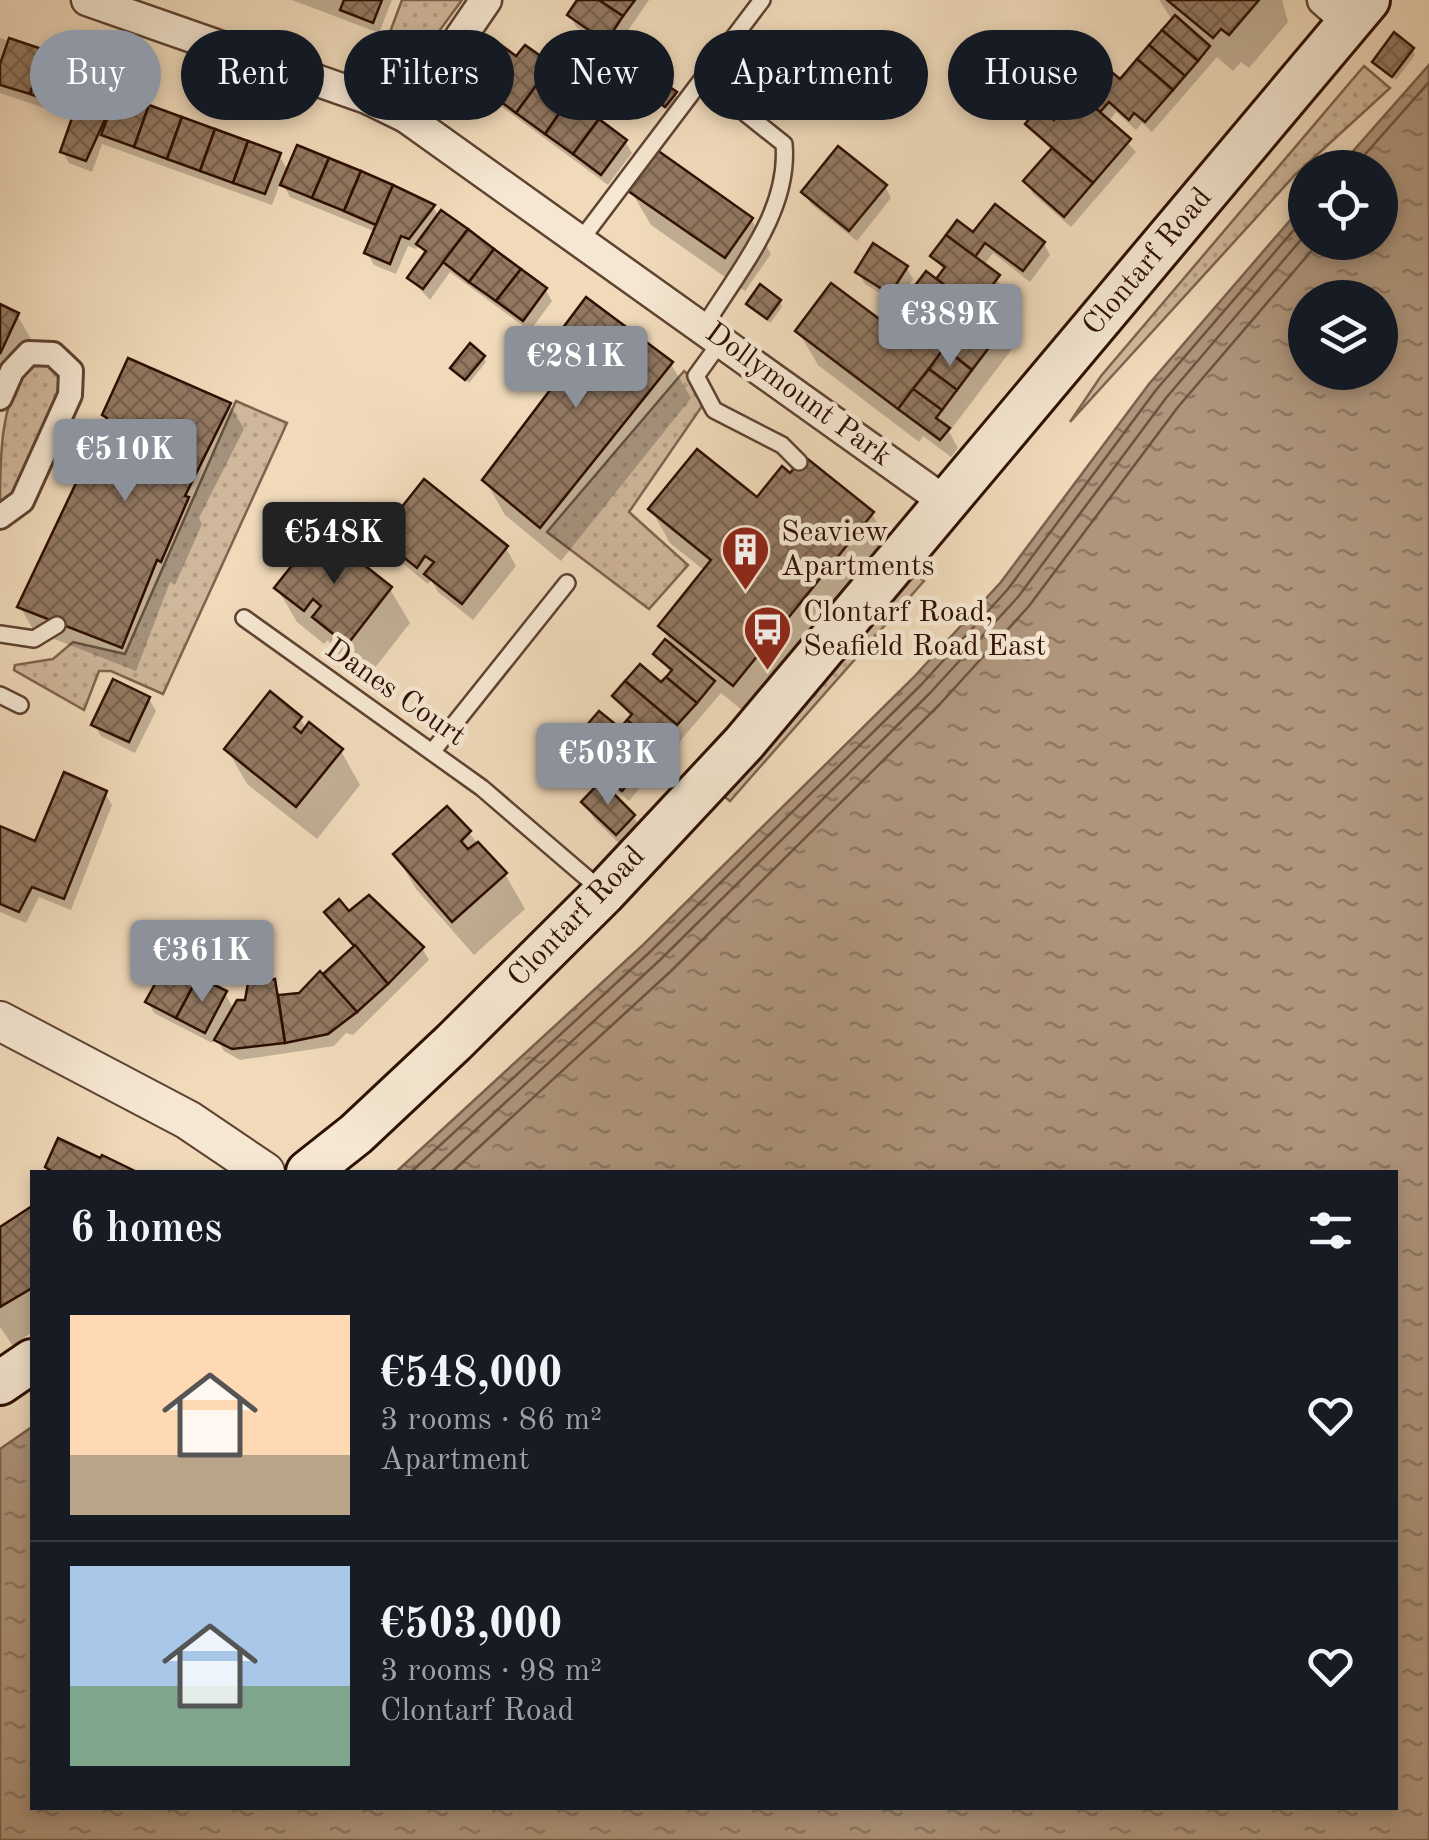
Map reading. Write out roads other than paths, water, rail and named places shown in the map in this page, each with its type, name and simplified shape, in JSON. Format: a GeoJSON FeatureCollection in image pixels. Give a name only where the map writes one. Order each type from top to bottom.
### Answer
{"type":"FeatureCollection","features":[{"type":"Feature","properties":{"kind":"main road","name":"Clontarf Road"},"geometry":{"type":"LineString","coordinates":[[311,1170],[356,1134],[454,1042],[604,892],[744,743],[1347,8]]}},
{"type":"Feature","properties":{"kind":"main road"},"geometry":{"type":"LineString","coordinates":[[0,1383],[30,1362]]}},
{"type":"Feature","properties":{"kind":"street","name":"Dollymount Park"},"geometry":{"type":"LineString","coordinates":[[87,0],[344,90]]}},
{"type":"Feature","properties":{"kind":"street"},"geometry":{"type":"LineString","coordinates":[[465,30],[486,0]]}},
{"type":"Feature","properties":{"kind":"street","name":"Dollymount Park"},"geometry":{"type":"LineString","coordinates":[[410,120],[944,502]]}},
{"type":"Feature","properties":{"kind":"street"},"geometry":{"type":"LineString","coordinates":[[0,398],[12,371],[29,353],[53,354],[71,372],[70,394],[22,502],[0,516]]}},
{"type":"Feature","properties":{"kind":"street"},"geometry":{"type":"LineString","coordinates":[[0,1021],[188,1120],[262,1170]]}},
{"type":"Feature","properties":{"kind":"lane"},"geometry":{"type":"LineString","coordinates":[[580,241],[762,0]]}},
{"type":"Feature","properties":{"kind":"lane"},"geometry":{"type":"LineString","coordinates":[[754,120],[784,144],[785,184],[696,376],[714,410],[782,446],[799,462]]}},
{"type":"Feature","properties":{"kind":"lane"},"geometry":{"type":"LineString","coordinates":[[432,752],[568,583]]}},
{"type":"Feature","properties":{"kind":"lane","name":"Danes Court"},"geometry":{"type":"LineString","coordinates":[[244,618],[432,752],[546,840],[604,892]]}},
{"type":"Feature","properties":{"kind":"lane"},"geometry":{"type":"LineString","coordinates":[[0,634],[34,639],[57,624]]}},
{"type":"Feature","properties":{"kind":"lane"},"geometry":{"type":"LineString","coordinates":[[0,695],[20,705]]}},
{"type":"Feature","properties":{"kind":"water"},"geometry":{"type":"Polygon","coordinates":[[[1429,65],[1429,1840],[0,1840],[0,1449],[30,1428],[30,1810],[1398,1810],[1398,1170],[398,1170],[644,944],[913,678],[1001,582],[1149,384],[1288,223],[1288,260],[1398,260],[1398,150],[1354,150],[1429,65]]]}},
{"type":"Feature","properties":{"kind":"place","name":"Seaview Apartments"},"geometry":{"type":"Point","coordinates":[746,592]}},
{"type":"Feature","properties":{"kind":"place","name":"Clontarf Road, Seafield Road East"},"geometry":{"type":"Point","coordinates":[768,672]}}]}
